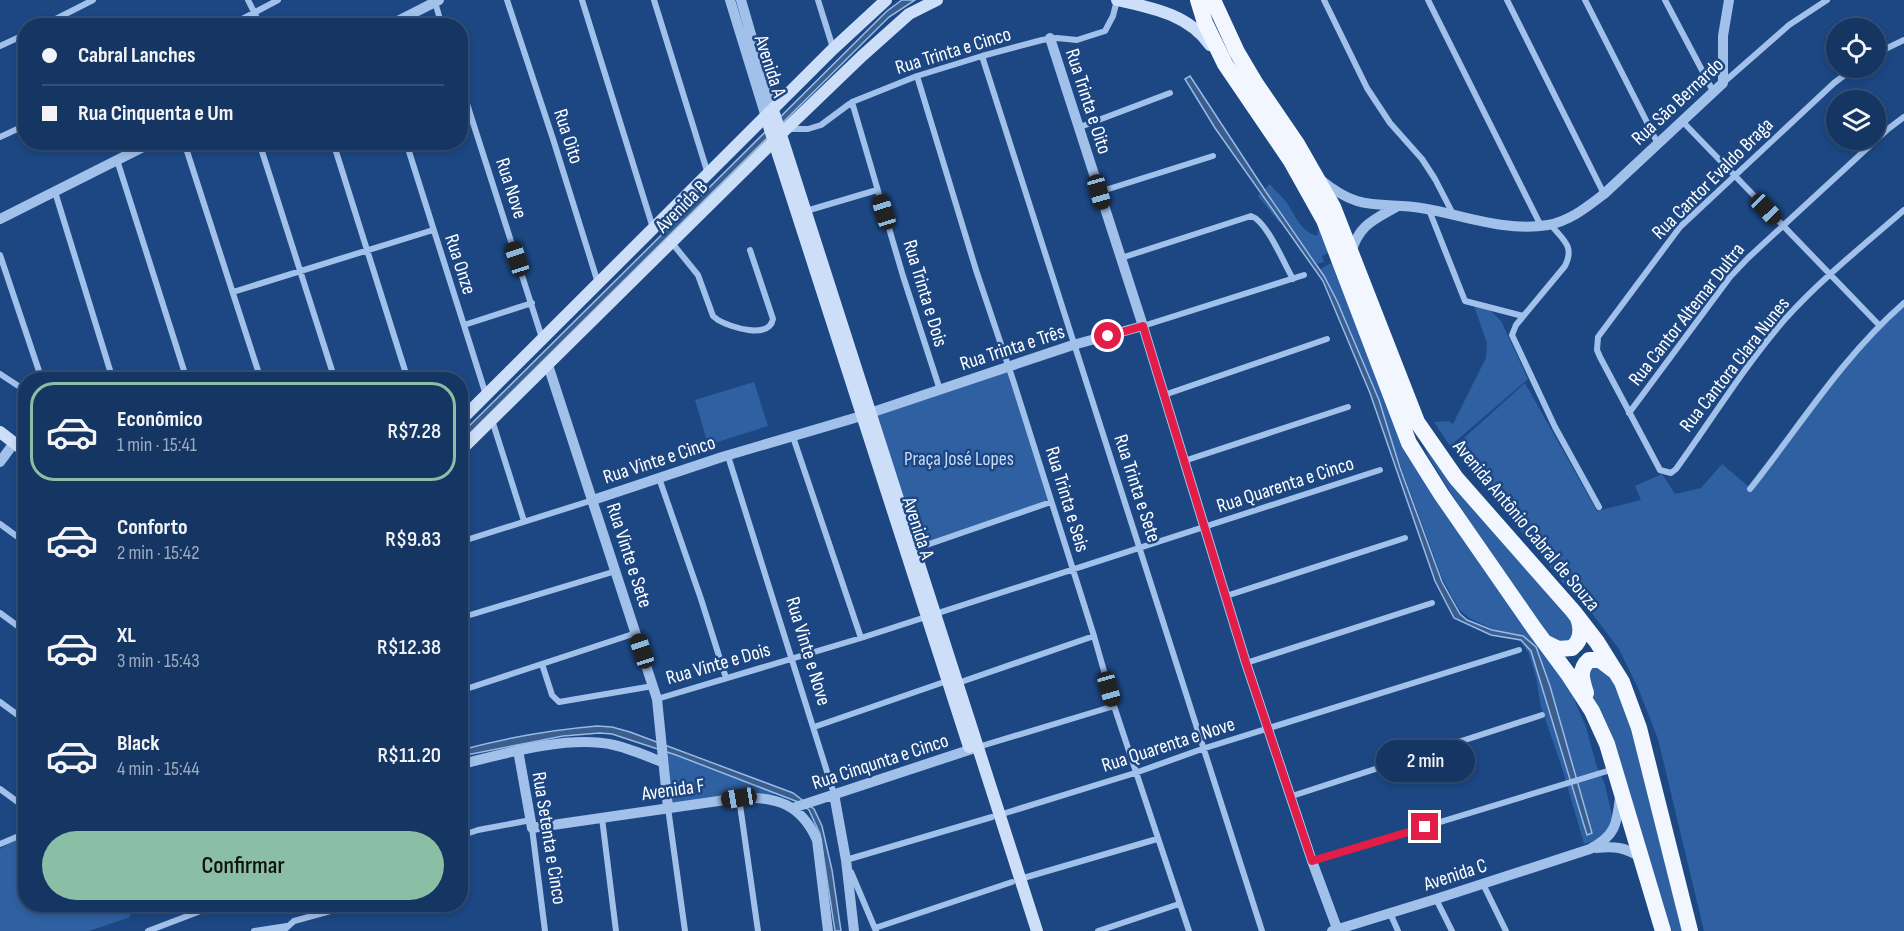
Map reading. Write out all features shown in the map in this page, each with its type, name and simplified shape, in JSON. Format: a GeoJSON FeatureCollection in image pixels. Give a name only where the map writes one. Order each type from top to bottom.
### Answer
{"type":"FeatureCollection","features":[{"type":"Feature","properties":{"kind":"highway"},"geometry":{"type":"LineString","coordinates":[[1198,0],[1205,23],[1225,64],[1291,161],[1324,220],[1409,443],[1441,494],[1592,711]]}},
{"type":"Feature","properties":{"kind":"highway","name":"Avenida Antônio Cabral de Souza"},"geometry":{"type":"LineString","coordinates":[[1213,0],[1237,52],[1256,84],[1298,144],[1333,207],[1417,422],[1456,478],[1578,617],[1622,682],[1639,728],[1690,931]]}},
{"type":"Feature","properties":{"kind":"highway"},"geometry":{"type":"LineString","coordinates":[[1218,0],[1222,20]]}},
{"type":"Feature","properties":{"kind":"highway"},"geometry":{"type":"LineString","coordinates":[[1546,643],[1562,650],[1576,645],[1581,632],[1578,617]]}},
{"type":"Feature","properties":{"kind":"highway"},"geometry":{"type":"LineString","coordinates":[[1616,672],[1600,660],[1589,660],[1581,671],[1581,678],[1606,744],[1663,931]]}},
{"type":"Feature","properties":{"kind":"main road","name":"Avenida B"},"geometry":{"type":"LineString","coordinates":[[468,413],[770,115],[833,49],[886,0]]}},
{"type":"Feature","properties":{"kind":"main road","name":"Avenida B"},"geometry":{"type":"LineString","coordinates":[[468,443],[779,135],[909,14],[937,0]]}},
{"type":"Feature","properties":{"kind":"main road"},"geometry":{"type":"LineString","coordinates":[[1117,0],[1174,15],[1185,21],[1206,39],[1225,64]]}},
{"type":"Feature","properties":{"kind":"main road","name":"Avenida A"},"geometry":{"type":"LineString","coordinates":[[770,115],[779,135],[866,415],[996,816],[1016,880],[1028,931]]}},
{"type":"Feature","properties":{"kind":"main road","name":"Avenida A"},"geometry":{"type":"LineString","coordinates":[[866,415],[915,549],[931,614]]}},
{"type":"Feature","properties":{"kind":"main road"},"geometry":{"type":"LineString","coordinates":[[0,432],[18,447]]}},
{"type":"Feature","properties":{"kind":"main road","name":"Avenida A"},"geometry":{"type":"LineString","coordinates":[[1016,880],[1037,931]]}},
{"type":"Feature","properties":{"kind":"street"},"geometry":{"type":"LineString","coordinates":[[58,18],[93,0]]}},
{"type":"Feature","properties":{"kind":"street"},"geometry":{"type":"LineString","coordinates":[[248,0],[257,18]]}},
{"type":"Feature","properties":{"kind":"street"},"geometry":{"type":"LineString","coordinates":[[244,18],[278,0]]}},
{"type":"Feature","properties":{"kind":"street","name":"Rua Oito"},"geometry":{"type":"LineString","coordinates":[[507,0],[598,283]]}},
{"type":"Feature","properties":{"kind":"street"},"geometry":{"type":"LineString","coordinates":[[582,0],[653,228]]}},
{"type":"Feature","properties":{"kind":"street"},"geometry":{"type":"LineString","coordinates":[[654,0],[708,174]]}},
{"type":"Feature","properties":{"kind":"street","name":"Avenida A"},"geometry":{"type":"LineString","coordinates":[[730,0],[770,115]]}},
{"type":"Feature","properties":{"kind":"street","name":"Avenida A"},"geometry":{"type":"LineString","coordinates":[[741,0],[770,115]]}},
{"type":"Feature","properties":{"kind":"street"},"geometry":{"type":"LineString","coordinates":[[818,0],[833,49]]}},
{"type":"Feature","properties":{"kind":"street","name":"Rua Trinta e Cinco"},"geometry":{"type":"LineString","coordinates":[[779,135],[821,124],[852,102],[917,76],[1050,38],[1077,40],[1105,31],[1113,16],[1117,0]]}},
{"type":"Feature","properties":{"kind":"street"},"geometry":{"type":"LineString","coordinates":[[1324,0],[1367,88],[1390,123],[1422,159],[1453,215]]}},
{"type":"Feature","properties":{"kind":"street"},"geometry":{"type":"LineString","coordinates":[[1428,0],[1546,225],[1569,248],[1570,256],[1565,266],[1523,316],[1514,330],[1513,340],[1555,427],[1599,507]]}},
{"type":"Feature","properties":{"kind":"street"},"geometry":{"type":"LineString","coordinates":[[1507,0],[1604,194]]}},
{"type":"Feature","properties":{"kind":"street"},"geometry":{"type":"LineString","coordinates":[[1585,0],[1658,144]]}},
{"type":"Feature","properties":{"kind":"street"},"geometry":{"type":"LineString","coordinates":[[1665,0],[1713,91]]}},
{"type":"Feature","properties":{"kind":"street"},"geometry":{"type":"LineString","coordinates":[[1723,83],[1723,36],[1729,0]]}},
{"type":"Feature","properties":{"kind":"street"},"geometry":{"type":"LineString","coordinates":[[1807,0],[1815,6]]}},
{"type":"Feature","properties":{"kind":"street","name":"Rua São Bernardo"},"geometry":{"type":"LineString","coordinates":[[1546,225],[1575,215],[1604,194],[1713,91],[1771,40],[1815,6],[1827,0]]}},
{"type":"Feature","properties":{"kind":"street"},"geometry":{"type":"LineString","coordinates":[[404,18],[437,1],[440,18]]}},
{"type":"Feature","properties":{"kind":"street"},"geometry":{"type":"LineString","coordinates":[[0,46],[18,38]]}},
{"type":"Feature","properties":{"kind":"street","name":"Rua Trinta e Oito"},"geometry":{"type":"LineString","coordinates":[[1050,38],[1143,326],[1246,663],[1335,930]]}},
{"type":"Feature","properties":{"kind":"street"},"geometry":{"type":"LineString","coordinates":[[1886,49],[1904,40]]}},
{"type":"Feature","properties":{"kind":"street","name":"Rua Trinta e Sete"},"geometry":{"type":"LineString","coordinates":[[982,56],[1262,931]]}},
{"type":"Feature","properties":{"kind":"street","name":"Rua Trinta e Seis"},"geometry":{"type":"LineString","coordinates":[[917,76],[976,270],[1094,636],[1114,706],[1189,931]]}},
{"type":"Feature","properties":{"kind":"street","name":"Rua Cantor Evaldo Braga"},"geometry":{"type":"LineString","coordinates":[[1629,412],[1600,357],[1596,344],[1598,337],[1680,227],[1841,78]]}},
{"type":"Feature","properties":{"kind":"street"},"geometry":{"type":"LineString","coordinates":[[1080,127],[1170,93]]}},
{"type":"Feature","properties":{"kind":"street","name":"Rua Trinta e Dois"},"geometry":{"type":"LineString","coordinates":[[852,102],[877,190],[940,390]]}},
{"type":"Feature","properties":{"kind":"street","name":"Rua Nove"},"geometry":{"type":"LineString","coordinates":[[468,107],[542,338]]}},
{"type":"Feature","properties":{"kind":"street","name":"Rua Cantor Altemar Dultra"},"geometry":{"type":"LineString","coordinates":[[1629,412],[1730,278],[1783,226],[1904,117]]}},
{"type":"Feature","properties":{"kind":"street"},"geometry":{"type":"LineString","coordinates":[[1682,121],[1879,325]]}},
{"type":"Feature","properties":{"kind":"street"},"geometry":{"type":"LineString","coordinates":[[0,137],[18,129]]}},
{"type":"Feature","properties":{"kind":"street"},"geometry":{"type":"LineString","coordinates":[[0,219],[137,150]]}},
{"type":"Feature","properties":{"kind":"street"},"geometry":{"type":"LineString","coordinates":[[187,150],[258,372]]}},
{"type":"Feature","properties":{"kind":"street"},"geometry":{"type":"LineString","coordinates":[[262,150],[332,372]]}},
{"type":"Feature","properties":{"kind":"street"},"geometry":{"type":"LineString","coordinates":[[336,150],[405,372]]}},
{"type":"Feature","properties":{"kind":"street","name":"Rua Onze"},"geometry":{"type":"LineString","coordinates":[[408,150],[486,395]]}},
{"type":"Feature","properties":{"kind":"street"},"geometry":{"type":"LineString","coordinates":[[1099,192],[1213,156]]}},
{"type":"Feature","properties":{"kind":"street"},"geometry":{"type":"LineString","coordinates":[[117,160],[184,372]]}},
{"type":"Feature","properties":{"kind":"street"},"geometry":{"type":"LineString","coordinates":[[1316,176],[1330,188],[1359,201],[1429,209],[1507,226],[1546,225]]}},
{"type":"Feature","properties":{"kind":"street"},"geometry":{"type":"LineString","coordinates":[[802,213],[877,190]]}},
{"type":"Feature","properties":{"kind":"street"},"geometry":{"type":"LineString","coordinates":[[55,192],[110,372]]}},
{"type":"Feature","properties":{"kind":"street"},"geometry":{"type":"LineString","coordinates":[[1351,253],[1359,232],[1366,225],[1398,206]]}},
{"type":"Feature","properties":{"kind":"street"},"geometry":{"type":"LineString","coordinates":[[1429,209],[1465,301],[1523,316]]}},
{"type":"Feature","properties":{"kind":"street","name":"Rua Cantora Clara Nunes"},"geometry":{"type":"LineString","coordinates":[[1629,412],[1660,470],[1671,473],[1786,318],[1831,274],[1904,210]]}},
{"type":"Feature","properties":{"kind":"street"},"geometry":{"type":"LineString","coordinates":[[1120,258],[1246,217],[1256,218],[1293,279]]}},
{"type":"Feature","properties":{"kind":"street"},"geometry":{"type":"LineString","coordinates":[[233,292],[433,230]]}},
{"type":"Feature","properties":{"kind":"street"},"geometry":{"type":"LineString","coordinates":[[672,243],[698,275],[713,316],[718,320],[756,331],[771,325],[773,319],[750,250]]}},
{"type":"Feature","properties":{"kind":"street"},"geometry":{"type":"LineString","coordinates":[[0,255],[39,372]]}},
{"type":"Feature","properties":{"kind":"street","name":"Rua Trinta e Três"},"geometry":{"type":"LineString","coordinates":[[866,415],[1073,345],[1143,326],[1304,275]]}},
{"type":"Feature","properties":{"kind":"street"},"geometry":{"type":"LineString","coordinates":[[464,325],[532,303]]}},
{"type":"Feature","properties":{"kind":"street"},"geometry":{"type":"LineString","coordinates":[[1750,489],[1845,363],[1879,325],[1904,303]]}},
{"type":"Feature","properties":{"kind":"street"},"geometry":{"type":"LineString","coordinates":[[1164,395],[1327,339]]}},
{"type":"Feature","properties":{"kind":"street","name":"Rua Vinte e Sete"},"geometry":{"type":"LineString","coordinates":[[548,365],[657,699],[668,808]]}},
{"type":"Feature","properties":{"kind":"street"},"geometry":{"type":"LineString","coordinates":[[0,374],[18,386]]}},
{"type":"Feature","properties":{"kind":"street"},"geometry":{"type":"LineString","coordinates":[[1183,461],[1348,407]]}},
{"type":"Feature","properties":{"kind":"street","name":"Rua Vinte e Cinco"},"geometry":{"type":"LineString","coordinates":[[468,539],[728,456],[866,415]]}},
{"type":"Feature","properties":{"kind":"street"},"geometry":{"type":"LineString","coordinates":[[492,420],[524,521]]}},
{"type":"Feature","properties":{"kind":"street"},"geometry":{"type":"LineString","coordinates":[[793,437],[861,638]]}},
{"type":"Feature","properties":{"kind":"street"},"geometry":{"type":"LineString","coordinates":[[0,462],[14,444]]}},
{"type":"Feature","properties":{"kind":"street","name":"Rua Vinte e Nove"},"geometry":{"type":"LineString","coordinates":[[728,456],[834,794],[846,860],[854,931]]}},
{"type":"Feature","properties":{"kind":"street","name":"Rua Quarenta e Cinco"},"geometry":{"type":"LineString","coordinates":[[931,614],[1380,470]]}},
{"type":"Feature","properties":{"kind":"street"},"geometry":{"type":"LineString","coordinates":[[659,478],[726,678]]}},
{"type":"Feature","properties":{"kind":"street"},"geometry":{"type":"LineString","coordinates":[[915,549],[1051,502]]}},
{"type":"Feature","properties":{"kind":"street"},"geometry":{"type":"LineString","coordinates":[[0,524],[18,537]]}},
{"type":"Feature","properties":{"kind":"street"},"geometry":{"type":"LineString","coordinates":[[1226,596],[1405,538]]}},
{"type":"Feature","properties":{"kind":"street"},"geometry":{"type":"LineString","coordinates":[[468,616],[616,571]]}},
{"type":"Feature","properties":{"kind":"street"},"geometry":{"type":"LineString","coordinates":[[1246,663],[1432,603]]}},
{"type":"Feature","properties":{"kind":"street"},"geometry":{"type":"LineString","coordinates":[[0,613],[18,626]]}},
{"type":"Feature","properties":{"kind":"street","name":"Rua Vinte e Dois"},"geometry":{"type":"LineString","coordinates":[[657,699],[861,638],[931,614]]}},
{"type":"Feature","properties":{"kind":"street"},"geometry":{"type":"LineString","coordinates":[[468,688],[636,633]]}},
{"type":"Feature","properties":{"kind":"street"},"geometry":{"type":"LineString","coordinates":[[814,727],[1094,636]]}},
{"type":"Feature","properties":{"kind":"street","name":"Rua Quarenta e Nove"},"geometry":{"type":"LineString","coordinates":[[846,860],[1136,773],[1202,749],[1519,650]]}},
{"type":"Feature","properties":{"kind":"street"},"geometry":{"type":"LineString","coordinates":[[542,664],[552,695],[559,702],[653,686]]}},
{"type":"Feature","properties":{"kind":"street"},"geometry":{"type":"LineString","coordinates":[[0,702],[18,715]]}},
{"type":"Feature","properties":{"kind":"street"},"geometry":{"type":"LineString","coordinates":[[974,748],[1114,706]]}},
{"type":"Feature","properties":{"kind":"street"},"geometry":{"type":"LineString","coordinates":[[1292,796],[1542,716]]}},
{"type":"Feature","properties":{"kind":"street"},"geometry":{"type":"LineString","coordinates":[[468,761],[518,750],[586,742],[602,743],[636,751],[662,761]]}},
{"type":"Feature","properties":{"kind":"street","name":"Rua Cinqunta e Cinco"},"geometry":{"type":"LineString","coordinates":[[796,807],[974,748]]}},
{"type":"Feature","properties":{"kind":"street","name":"Rua Setenta e Cinco"},"geometry":{"type":"LineString","coordinates":[[518,750],[531,824],[545,931]]}},
{"type":"Feature","properties":{"kind":"street"},"geometry":{"type":"LineString","coordinates":[[1312,861],[1614,769]]}},
{"type":"Feature","properties":{"kind":"street"},"geometry":{"type":"LineString","coordinates":[[0,789],[18,802]]}},
{"type":"Feature","properties":{"kind":"street"},"geometry":{"type":"LineString","coordinates":[[1590,849],[1611,834],[1618,815],[1621,794]]}},
{"type":"Feature","properties":{"kind":"street","name":"Avenida F"},"geometry":{"type":"LineString","coordinates":[[468,835],[531,824],[602,817],[739,798],[765,797],[796,807],[812,827],[817,840],[828,931]]}},
{"type":"Feature","properties":{"kind":"street"},"geometry":{"type":"LineString","coordinates":[[739,798],[758,931]]}},
{"type":"Feature","properties":{"kind":"street"},"geometry":{"type":"LineString","coordinates":[[668,808],[685,931]]}},
{"type":"Feature","properties":{"kind":"street"},"geometry":{"type":"LineString","coordinates":[[602,817],[616,931]]}},
{"type":"Feature","properties":{"kind":"street"},"geometry":{"type":"LineString","coordinates":[[0,844],[18,836]]}},
{"type":"Feature","properties":{"kind":"street"},"geometry":{"type":"LineString","coordinates":[[846,860],[876,930],[1016,880],[1157,839]]}},
{"type":"Feature","properties":{"kind":"street"},"geometry":{"type":"LineString","coordinates":[[1590,849],[1614,846],[1631,851],[1640,857]]}},
{"type":"Feature","properties":{"kind":"street","name":"Avenida C"},"geometry":{"type":"LineString","coordinates":[[1335,930],[1590,849]]}},
{"type":"Feature","properties":{"kind":"street"},"geometry":{"type":"LineString","coordinates":[[1483,884],[1506,931]]}},
{"type":"Feature","properties":{"kind":"street"},"geometry":{"type":"LineString","coordinates":[[1436,899],[1452,931]]}},
{"type":"Feature","properties":{"kind":"street"},"geometry":{"type":"LineString","coordinates":[[1098,931],[1179,904]]}},
{"type":"Feature","properties":{"kind":"street"},"geometry":{"type":"LineString","coordinates":[[148,931],[198,912]]}},
{"type":"Feature","properties":{"kind":"street"},"geometry":{"type":"LineString","coordinates":[[254,931],[285,929],[294,921],[327,912]]}},
{"type":"Feature","properties":{"kind":"street"},"geometry":{"type":"LineString","coordinates":[[1390,913],[1398,931]]}},
{"type":"Feature","properties":{"kind":"green space"},"geometry":{"type":"Polygon","coordinates":[[[1270,184],[1285,200],[1307,231],[1317,236],[1319,228],[1328,253],[1322,256],[1324,262],[1317,264],[1290,226],[1279,222],[1258,196],[1270,184]]]}},
{"type":"Feature","properties":{"kind":"green space"},"geometry":{"type":"Polygon","coordinates":[[[1335,261],[1406,444],[1571,692],[1586,727],[1596,764],[1605,785],[1612,816],[1608,831],[1597,840],[1584,844],[1563,771],[1541,707],[1529,654],[1521,642],[1469,618],[1459,609],[1443,580],[1348,325],[1320,269],[1335,261]]]}},
{"type":"Feature","properties":{"kind":"green space"},"geometry":{"type":"Polygon","coordinates":[[[1904,303],[1904,931],[1704,931],[1658,739],[1638,688],[1619,649],[1454,447],[1525,383],[1597,511],[1641,500],[1635,486],[1662,474],[1675,494],[1701,488],[1722,464],[1748,486],[1841,365],[1904,303]]]}},
{"type":"Feature","properties":{"kind":"green space"},"geometry":{"type":"Polygon","coordinates":[[[1474,306],[1491,311],[1501,321],[1528,379],[1450,446],[1434,422],[1448,421],[1453,424],[1486,358],[1487,343],[1474,306]]]}},
{"type":"Feature","properties":{"kind":"green space","name":"Praça José Lopes"},"geometry":{"type":"Polygon","coordinates":[[[1007,367],[1050,503],[913,547],[870,413],[1007,367]]]}},
{"type":"Feature","properties":{"kind":"green space"},"geometry":{"type":"Polygon","coordinates":[[[754,382],[768,426],[708,445],[695,400],[754,382]]]}},
{"type":"Feature","properties":{"kind":"green space"},"geometry":{"type":"Polygon","coordinates":[[[1418,431],[1578,627],[1565,648],[1535,627],[1428,456],[1418,431]]]}},
{"type":"Feature","properties":{"kind":"green space"},"geometry":{"type":"Polygon","coordinates":[[[1590,662],[1615,673],[1690,931],[1663,931],[1585,683],[1590,662]]]}},
{"type":"Feature","properties":{"kind":"green space"},"geometry":{"type":"Polygon","coordinates":[[[664,751],[777,794],[670,805],[664,751]]]}},
{"type":"Feature","properties":{"kind":"green space"},"geometry":{"type":"Polygon","coordinates":[[[18,838],[18,912],[130,912],[130,917],[89,931],[0,931],[0,849],[18,838]]]}},
{"type":"Feature","properties":{"kind":"shaded area"},"geometry":{"type":"Polygon","coordinates":[[[902,0],[915,0],[889,17],[468,435],[468,427],[887,11],[902,0]]]}},
{"type":"Feature","properties":{"kind":"shaded area"},"geometry":{"type":"Polygon","coordinates":[[[1190,76],[1324,276],[1337,301],[1379,400],[1400,468],[1442,582],[1460,614],[1467,620],[1492,630],[1523,636],[1536,647],[1550,686],[1592,833],[1587,835],[1531,651],[1521,640],[1491,635],[1454,618],[1435,581],[1370,393],[1323,281],[1215,128],[1185,79],[1190,76]]]}},
{"type":"Feature","properties":{"kind":"shaded area"},"geometry":{"type":"Polygon","coordinates":[[[597,726],[612,727],[793,793],[814,809],[822,826],[832,870],[841,931],[835,931],[820,834],[809,810],[798,802],[676,755],[612,734],[563,736],[468,755],[468,748],[545,732],[597,726]]]}},
{"type":"Feature","properties":{"kind":"route"},"geometry":{"type":"LineString","coordinates":[[1108,336],[1143,326],[1246,663],[1312,861],[1425,827]]}}]}
